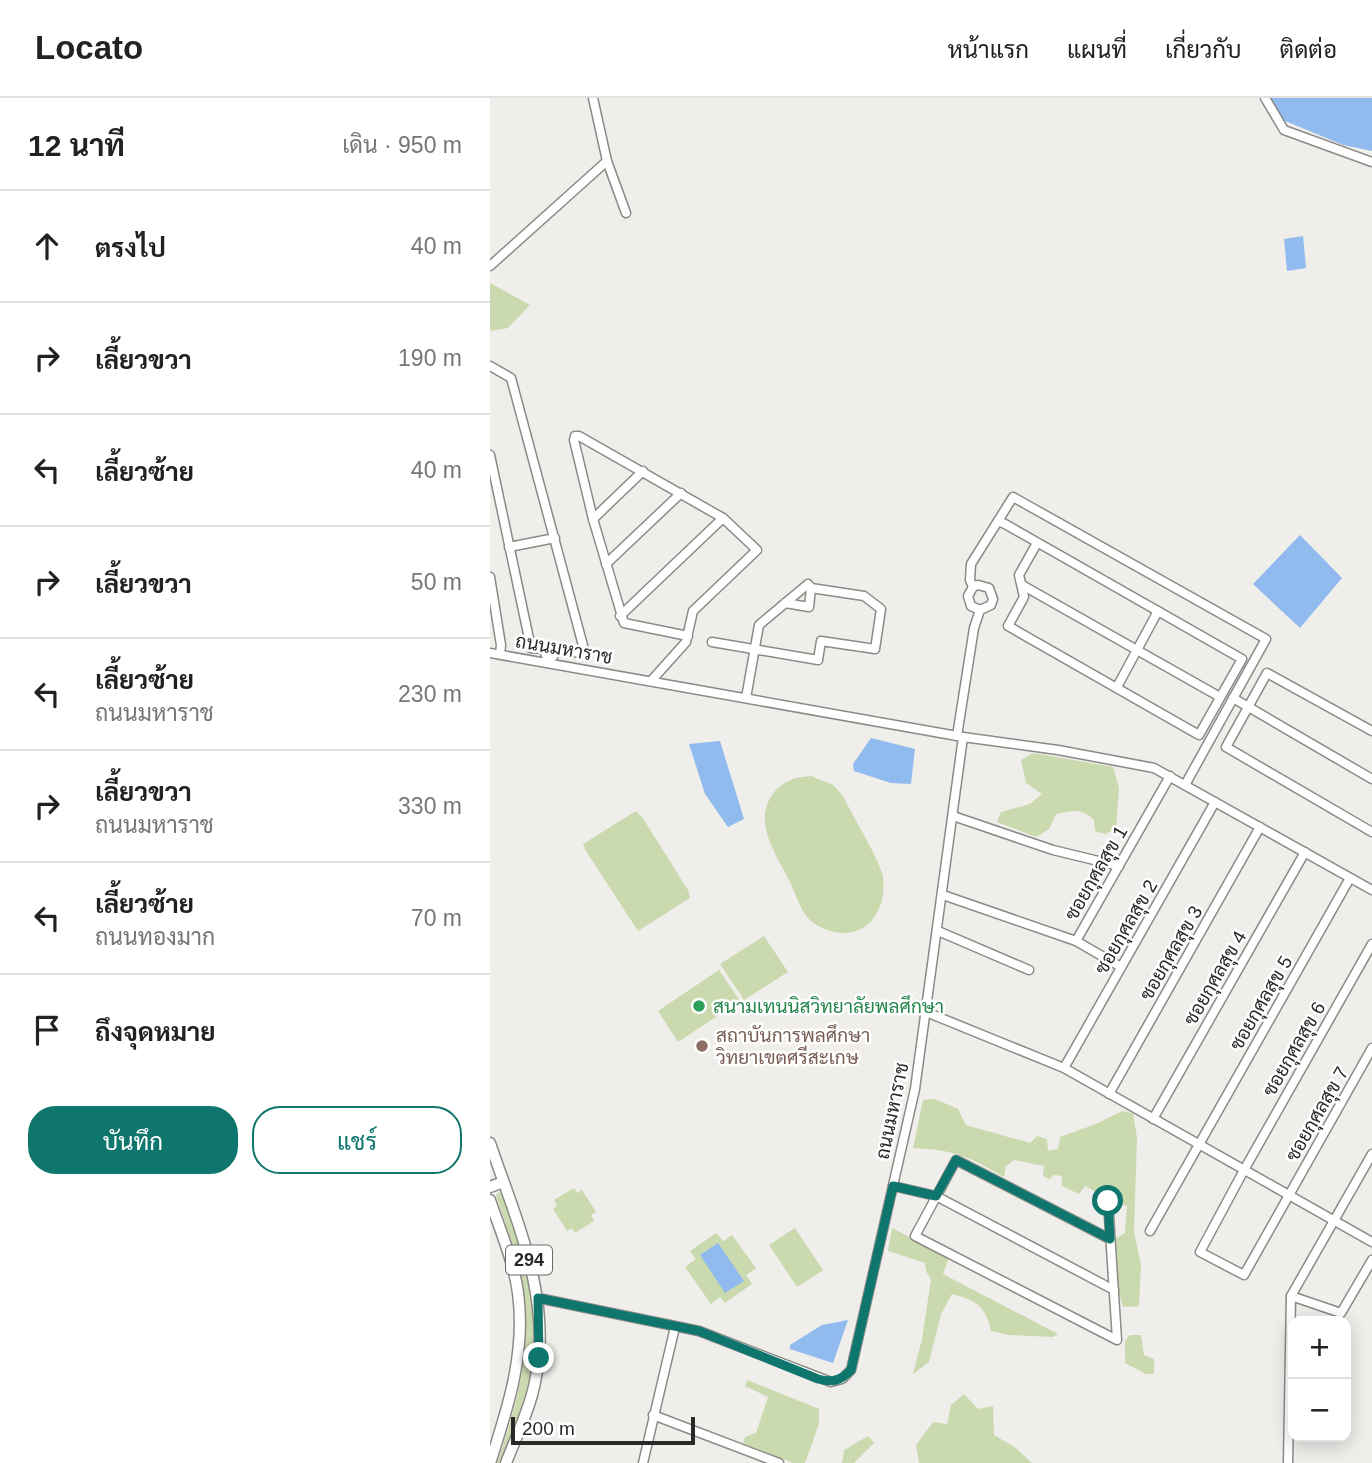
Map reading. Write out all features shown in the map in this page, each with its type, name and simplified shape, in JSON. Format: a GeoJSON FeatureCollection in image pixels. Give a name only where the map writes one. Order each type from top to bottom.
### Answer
{"type":"FeatureCollection","features":[{"type":"Feature","properties":{"kind":"main road","name":"294"},"geometry":{"type":"LineString","coordinates":[[490,1143],[532,1269],[538,1298],[539,1358],[535,1385],[507,1461]]}},
{"type":"Feature","properties":{"kind":"main road"},"geometry":{"type":"LineString","coordinates":[[490,1187],[503,1182]]}},
{"type":"Feature","properties":{"kind":"main road","name":"294"},"geometry":{"type":"LineString","coordinates":[[490,1200],[513,1270],[520,1317],[519,1352],[514,1380],[490,1463]]}},
{"type":"Feature","properties":{"kind":"street"},"geometry":{"type":"LineString","coordinates":[[593,98],[607,161],[626,213]]}},
{"type":"Feature","properties":{"kind":"street"},"geometry":{"type":"LineString","coordinates":[[1265,98],[1284,130],[1372,162]]}},
{"type":"Feature","properties":{"kind":"street"},"geometry":{"type":"LineString","coordinates":[[490,266],[607,161]]}},
{"type":"Feature","properties":{"kind":"street"},"geometry":{"type":"LineString","coordinates":[[490,366],[511,378],[585,653],[557,651],[548,663]]}},
{"type":"Feature","properties":{"kind":"street"},"geometry":{"type":"LineString","coordinates":[[651,681],[686,642],[688,636],[693,611],[757,550],[723,518],[643,471],[575,436],[593,519],[620,616],[624,623],[688,636]]}},
{"type":"Feature","properties":{"kind":"street"},"geometry":{"type":"LineString","coordinates":[[490,455],[531,648],[544,649],[548,663]]}},
{"type":"Feature","properties":{"kind":"street"},"geometry":{"type":"LineString","coordinates":[[593,519],[643,471]]}},
{"type":"Feature","properties":{"kind":"street"},"geometry":{"type":"LineString","coordinates":[[606,564],[681,493]]}},
{"type":"Feature","properties":{"kind":"street"},"geometry":{"type":"LineString","coordinates":[[980,610],[971,606],[968,601],[972,587],[971,564],[1013,497],[1266,639],[1185,785]]}},
{"type":"Feature","properties":{"kind":"street"},"geometry":{"type":"LineString","coordinates":[[620,616],[723,518]]}},
{"type":"Feature","properties":{"kind":"street"},"geometry":{"type":"LineString","coordinates":[[999,521],[1037,542],[1242,659],[1199,735],[1008,626],[1024,597],[1019,575],[1037,542]]}},
{"type":"Feature","properties":{"kind":"street"},"geometry":{"type":"LineString","coordinates":[[509,547],[555,538]]}},
{"type":"Feature","properties":{"kind":"street"},"geometry":{"type":"LineString","coordinates":[[490,577],[501,645],[500,654]]}},
{"type":"Feature","properties":{"kind":"street"},"geometry":{"type":"LineString","coordinates":[[712,642],[755,649],[818,660],[821,641],[874,649],[881,608],[864,596],[811,588],[808,584],[759,625],[755,649],[746,698]]}},
{"type":"Feature","properties":{"kind":"street"},"geometry":{"type":"LineString","coordinates":[[960,736],[974,628],[980,610],[991,605],[993,593],[984,585],[972,587]]}},
{"type":"Feature","properties":{"kind":"street"},"geometry":{"type":"LineString","coordinates":[[1022,585],[1220,697]]}},
{"type":"Feature","properties":{"kind":"street"},"geometry":{"type":"LineString","coordinates":[[785,603],[809,607],[811,588]]}},
{"type":"Feature","properties":{"kind":"street"},"geometry":{"type":"LineString","coordinates":[[1117,687],[1158,611]]}},
{"type":"Feature","properties":{"kind":"street","name":"ถนนมหาราช"},"geometry":{"type":"LineString","coordinates":[[490,653],[1154,768],[1372,890]]}},
{"type":"Feature","properties":{"kind":"street"},"geometry":{"type":"LineString","coordinates":[[1372,731],[1267,673],[1226,747],[1372,832]]}},
{"type":"Feature","properties":{"kind":"street"},"geometry":{"type":"LineString","coordinates":[[1233,698],[1372,779]]}},
{"type":"Feature","properties":{"kind":"street","name":"ถนนมหาราช"},"geometry":{"type":"LineString","coordinates":[[538,1298],[699,1331],[831,1382],[842,1379],[851,1370],[915,1090],[943,895],[960,736]]}},
{"type":"Feature","properties":{"kind":"street","name":"ซอยกุศลสุข 1"},"geometry":{"type":"LineString","coordinates":[[1122,967],[1076,941],[1170,776]]}},
{"type":"Feature","properties":{"kind":"street","name":"ซอยกุศลสุข 2"},"geometry":{"type":"LineString","coordinates":[[1064,1068],[1216,802]]}},
{"type":"Feature","properties":{"kind":"street"},"geometry":{"type":"LineString","coordinates":[[953,816],[1053,850],[1119,866]]}},
{"type":"Feature","properties":{"kind":"street","name":"ซอยกุศลสุข 3"},"geometry":{"type":"LineString","coordinates":[[1109,1094],[1261,827]]}},
{"type":"Feature","properties":{"kind":"street","name":"ซอยกุศลสุข 4"},"geometry":{"type":"LineString","coordinates":[[1153,1119],[1305,852]]}},
{"type":"Feature","properties":{"kind":"street","name":"ซอยกุศลสุข 5"},"geometry":{"type":"LineString","coordinates":[[1150,1231],[1350,878]]}},
{"type":"Feature","properties":{"kind":"street"},"geometry":{"type":"LineString","coordinates":[[943,895],[1076,941]]}},
{"type":"Feature","properties":{"kind":"street"},"geometry":{"type":"LineString","coordinates":[[938,931],[1029,970]]}},
{"type":"Feature","properties":{"kind":"street","name":"ซอยกุศลสุข 6"},"geometry":{"type":"LineString","coordinates":[[1289,1195],[1244,1275],[1200,1252],[1372,944]]}},
{"type":"Feature","properties":{"kind":"street"},"geometry":{"type":"LineString","coordinates":[[926,1012],[1064,1068],[1372,1242]]}},
{"type":"Feature","properties":{"kind":"street","name":"ซอยกุศลสุข 7"},"geometry":{"type":"LineString","coordinates":[[1289,1195],[1372,1048]]}},
{"type":"Feature","properties":{"kind":"street"},"geometry":{"type":"LineString","coordinates":[[1288,1463],[1291,1296],[1372,1154]]}},
{"type":"Feature","properties":{"kind":"street"},"geometry":{"type":"LineString","coordinates":[[1108,1201],[1117,1340],[915,1236],[956,1160],[1110,1239]]}},
{"type":"Feature","properties":{"kind":"street"},"geometry":{"type":"LineString","coordinates":[[893,1186],[936,1196],[1114,1290]]}},
{"type":"Feature","properties":{"kind":"street"},"geometry":{"type":"LineString","coordinates":[[1291,1296],[1341,1313],[1372,1260]]}},
{"type":"Feature","properties":{"kind":"street"},"geometry":{"type":"LineString","coordinates":[[642,1463],[675,1327]]}},
{"type":"Feature","properties":{"kind":"street"},"geometry":{"type":"LineString","coordinates":[[653,1415],[779,1463]]}},
{"type":"Feature","properties":{"kind":"green space"},"geometry":{"type":"Polygon","coordinates":[[[490,283],[530,305],[508,328],[490,331],[490,283]]]}},
{"type":"Feature","properties":{"kind":"green space"},"geometry":{"type":"Polygon","coordinates":[[[1034,753],[1113,767],[1119,788],[1116,829],[1105,834],[1095,831],[1094,820],[1085,813],[1076,811],[1056,814],[1049,829],[1036,837],[997,822],[1001,812],[1030,804],[1042,794],[1026,783],[1021,760],[1034,753]]]}},
{"type":"Feature","properties":{"kind":"green space"},"geometry":{"type":"Polygon","coordinates":[[[811,776],[833,785],[843,796],[872,849],[883,877],[883,894],[878,911],[868,924],[853,932],[829,931],[808,918],[767,834],[766,811],[778,788],[797,778],[811,776]]]}},
{"type":"Feature","properties":{"kind":"green space"},"geometry":{"type":"Polygon","coordinates":[[[636,811],[688,890],[690,898],[638,931],[583,844],[636,811]]]}},
{"type":"Feature","properties":{"kind":"green space"},"geometry":{"type":"Polygon","coordinates":[[[764,936],[788,972],[744,1000],[720,964],[764,936]]]}},
{"type":"Feature","properties":{"kind":"green space","name":"สนามเทนนิสวิทยาลัยพลศึกษา"},"geometry":{"type":"Polygon","coordinates":[[[719,970],[740,1001],[678,1042],[658,1011],[719,970]]]}},
{"type":"Feature","properties":{"kind":"green space"},"geometry":{"type":"Polygon","coordinates":[[[935,1099],[958,1109],[966,1125],[1030,1143],[1037,1136],[1047,1139],[1048,1151],[1058,1149],[1060,1137],[1122,1111],[1133,1113],[1137,1138],[1134,1232],[1141,1265],[1139,1306],[1123,1307],[1117,1286],[1115,1239],[1125,1233],[1127,1206],[1115,1203],[1085,1186],[1079,1194],[1062,1186],[1062,1176],[1054,1175],[1049,1179],[1043,1176],[1044,1166],[1014,1160],[1006,1166],[1004,1177],[961,1155],[913,1148],[923,1100],[935,1099]]]}},
{"type":"Feature","properties":{"kind":"green space"},"geometry":{"type":"Polygon","coordinates":[[[574,1188],[577,1193],[582,1190],[596,1212],[591,1215],[594,1221],[575,1233],[572,1228],[567,1231],[553,1209],[557,1206],[554,1200],[574,1188]]]}},
{"type":"Feature","properties":{"kind":"green space"},"geometry":{"type":"Polygon","coordinates":[[[499,1192],[503,1196],[525,1266],[534,1314],[535,1338],[526,1397],[501,1463],[497,1463],[519,1388],[526,1330],[521,1281],[496,1195],[499,1192]]]}},
{"type":"Feature","properties":{"kind":"green space"},"geometry":{"type":"Polygon","coordinates":[[[795,1228],[823,1270],[797,1287],[769,1245],[795,1228]]]}},
{"type":"Feature","properties":{"kind":"green space"},"geometry":{"type":"Polygon","coordinates":[[[892,1228],[949,1257],[943,1274],[1058,1334],[1053,1337],[1009,1335],[991,1331],[986,1315],[979,1305],[952,1294],[941,1314],[929,1362],[913,1374],[922,1339],[931,1280],[925,1263],[888,1251],[892,1228]]]}},
{"type":"Feature","properties":{"kind":"green space"},"geometry":{"type":"Polygon","coordinates":[[[716,1233],[723,1241],[732,1235],[756,1268],[746,1275],[752,1284],[725,1303],[720,1297],[711,1304],[685,1267],[696,1259],[690,1251],[716,1233]]]}},
{"type":"Feature","properties":{"kind":"green space"},"geometry":{"type":"Polygon","coordinates":[[[1130,1335],[1141,1335],[1144,1355],[1154,1359],[1154,1374],[1146,1374],[1125,1363],[1125,1341],[1130,1335]]]}},
{"type":"Feature","properties":{"kind":"green space"},"geometry":{"type":"Polygon","coordinates":[[[747,1380],[819,1409],[819,1424],[805,1463],[793,1463],[743,1443],[745,1437],[756,1433],[768,1397],[745,1386],[747,1380]]]}},
{"type":"Feature","properties":{"kind":"green space"},"geometry":{"type":"Polygon","coordinates":[[[964,1394],[978,1409],[993,1406],[994,1435],[1016,1448],[1032,1463],[919,1463],[916,1445],[933,1422],[947,1424],[951,1405],[964,1394]]]}},
{"type":"Feature","properties":{"kind":"green space"},"geometry":{"type":"Polygon","coordinates":[[[868,1436],[874,1443],[854,1463],[842,1463],[844,1450],[868,1436]]]}},
{"type":"Feature","properties":{"kind":"water"},"geometry":{"type":"Polygon","coordinates":[[[1270,98],[1372,98],[1372,151],[1343,145],[1283,120],[1270,98]]]}},
{"type":"Feature","properties":{"kind":"water"},"geometry":{"type":"Polygon","coordinates":[[[1303,236],[1306,268],[1287,271],[1284,239],[1303,236]]]}},
{"type":"Feature","properties":{"kind":"water"},"geometry":{"type":"Polygon","coordinates":[[[1300,535],[1342,578],[1300,628],[1253,584],[1300,535]]]}},
{"type":"Feature","properties":{"kind":"water"},"geometry":{"type":"Polygon","coordinates":[[[871,738],[915,749],[911,784],[891,783],[854,771],[853,764],[871,738]]]}},
{"type":"Feature","properties":{"kind":"water"},"geometry":{"type":"Polygon","coordinates":[[[720,741],[744,819],[728,827],[705,794],[689,744],[720,741]]]}},
{"type":"Feature","properties":{"kind":"water"},"geometry":{"type":"Polygon","coordinates":[[[718,1243],[744,1281],[725,1293],[700,1255],[718,1243]]]}},
{"type":"Feature","properties":{"kind":"water"},"geometry":{"type":"Polygon","coordinates":[[[848,1320],[833,1363],[790,1349],[790,1345],[822,1325],[848,1320]]]}},
{"type":"Feature","properties":{"kind":"place","name":"สนามเทนนิสวิทยาลัยพลศึกษา"},"geometry":{"type":"Point","coordinates":[699,1006]}},
{"type":"Feature","properties":{"kind":"place","name":"สถาบันการพลศึกษา วิทยาเขตศรีสะเกษ"},"geometry":{"type":"Point","coordinates":[702,1046]}},
{"type":"Feature","properties":{"kind":"route"},"geometry":{"type":"LineString","coordinates":[[539,1358],[538,1298],[699,1331],[818,1379],[831,1382],[842,1379],[851,1370],[893,1186],[936,1196],[956,1160],[1110,1239],[1108,1201]]}}]}
